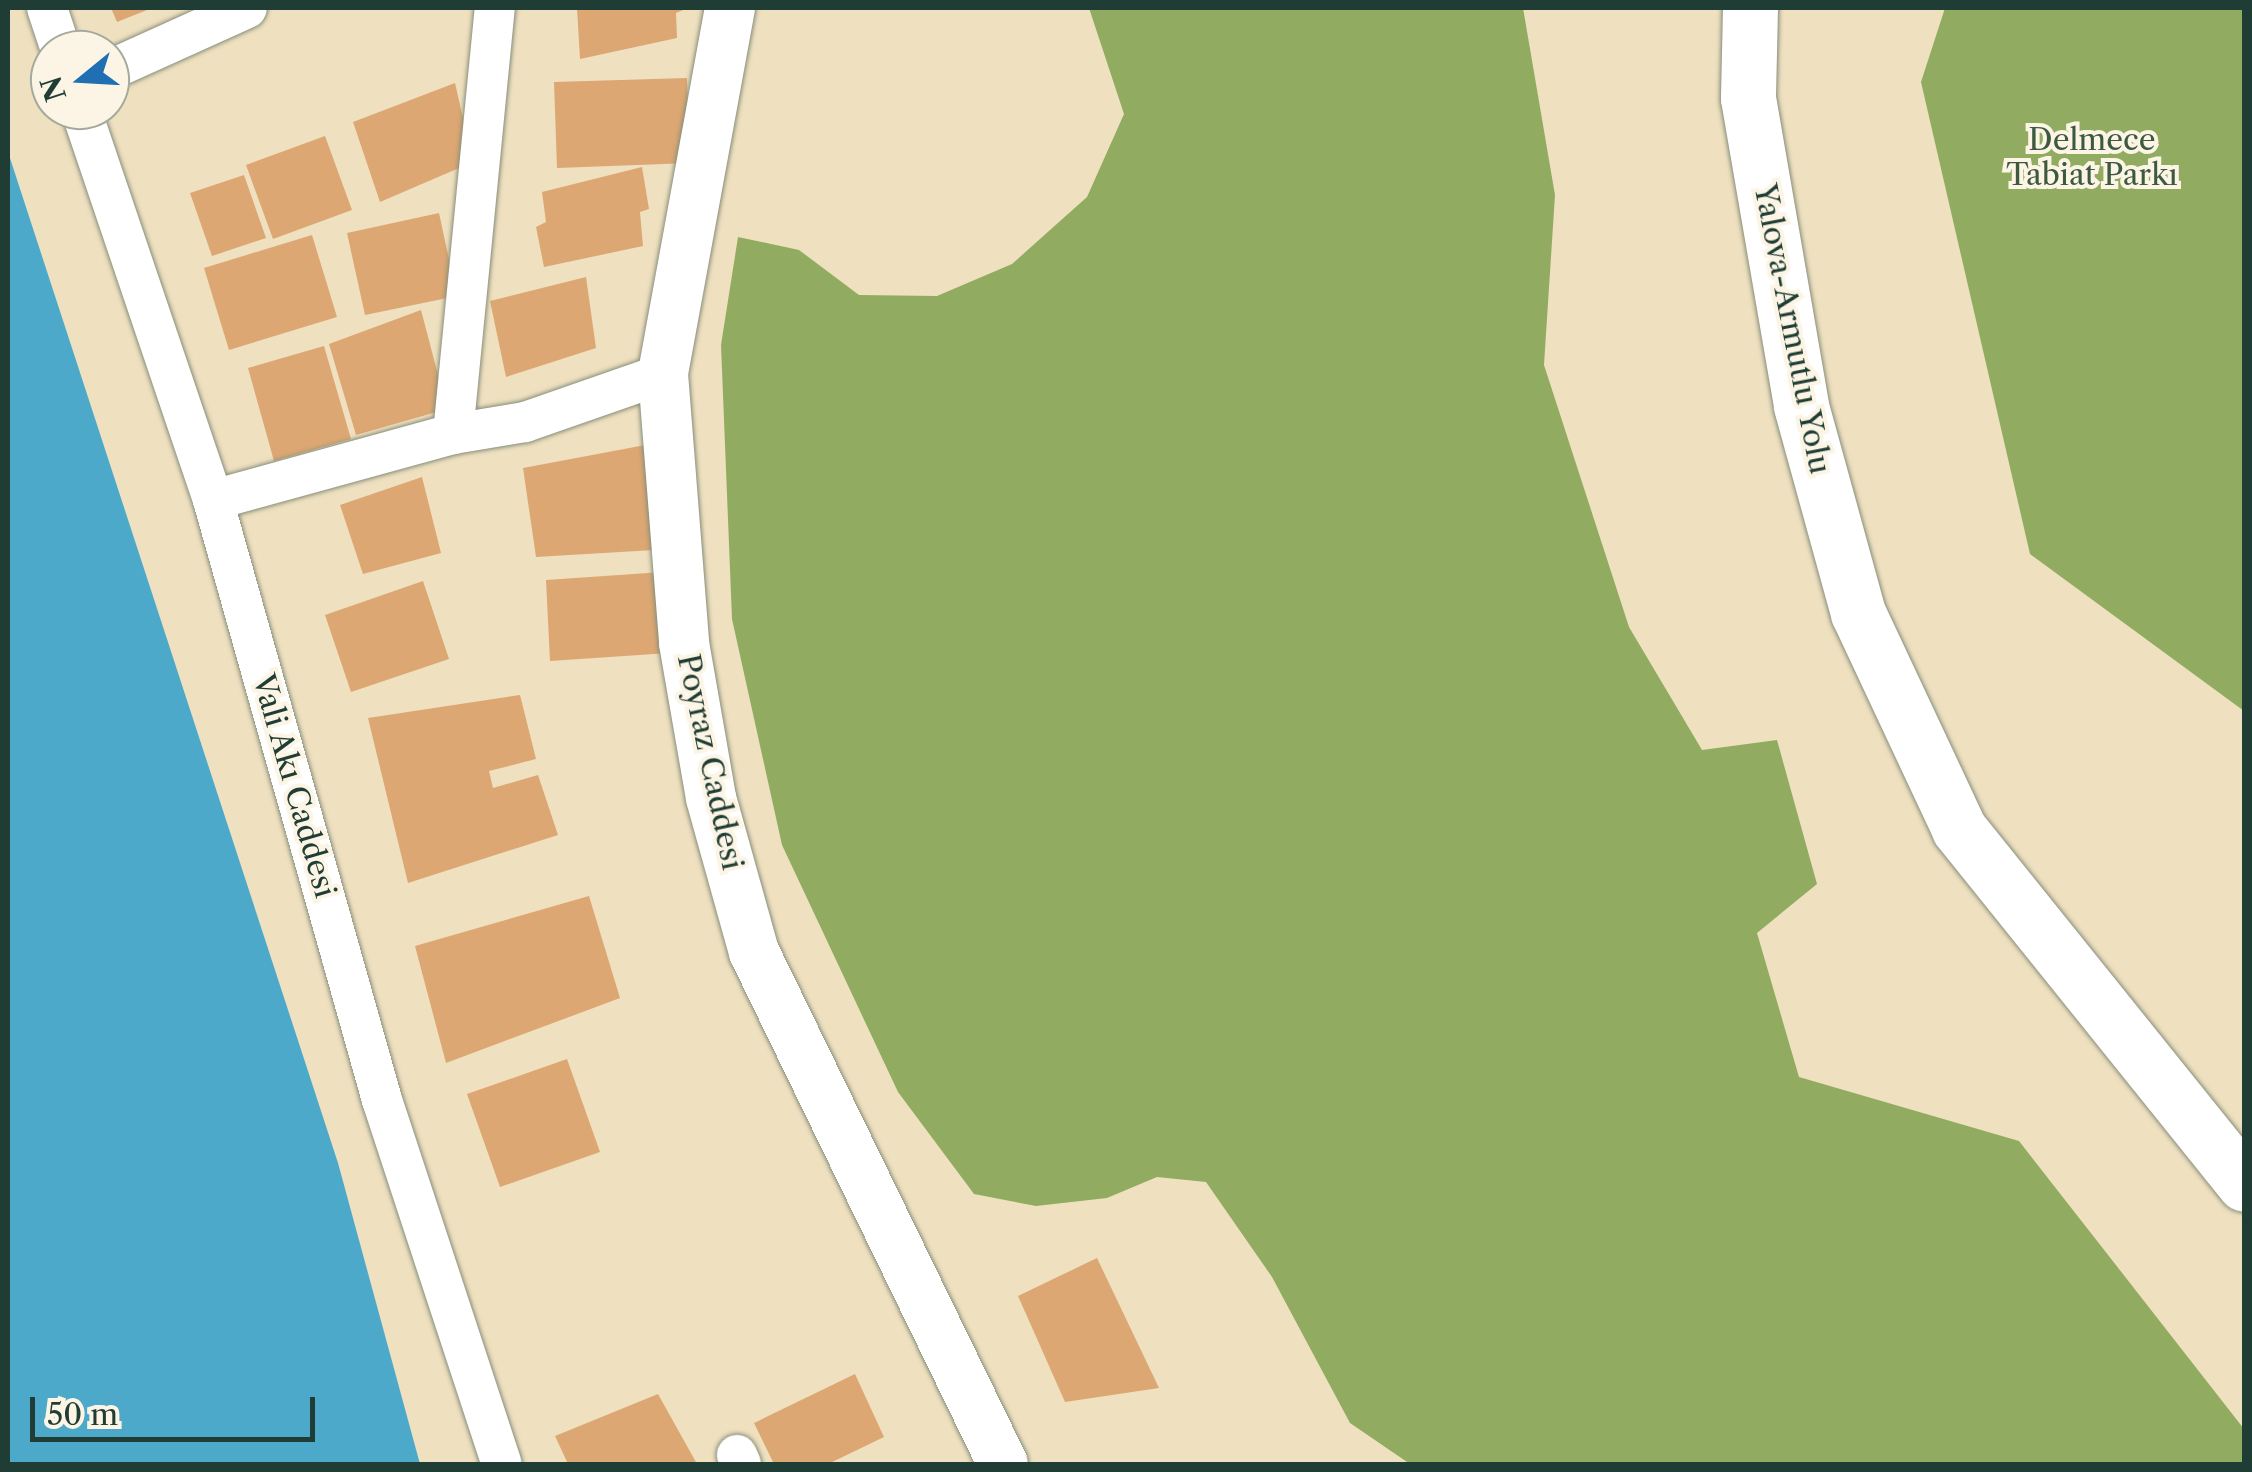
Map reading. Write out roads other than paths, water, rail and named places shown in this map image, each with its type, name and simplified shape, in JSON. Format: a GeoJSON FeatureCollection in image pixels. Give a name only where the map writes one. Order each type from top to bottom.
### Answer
{"type":"FeatureCollection","features":[{"type":"Feature","properties":{"kind":"main road","name":"Yalova-Armutlu Yolu"},"geometry":{"type":"LineString","coordinates":[[1750,8],[1748,98],[1800,406],[1858,614],[1959,829],[2244,1184]]}},
{"type":"Feature","properties":{"kind":"street"},"geometry":{"type":"LineString","coordinates":[[130,61],[247,8]]}},
{"type":"Feature","properties":{"kind":"street"},"geometry":{"type":"LineString","coordinates":[[454,434],[495,8]]}},
{"type":"Feature","properties":{"kind":"street","name":"Poyraz Caddesi"},"geometry":{"type":"LineString","coordinates":[[730,8],[663,374],[684,643],[712,798],[754,952],[1003,1464]]}},
{"type":"Feature","properties":{"kind":"street","name":"Vali Akı Caddesi"},"geometry":{"type":"LineString","coordinates":[[88,130],[213,500],[382,1100],[502,1464]]}},
{"type":"Feature","properties":{"kind":"street"},"geometry":{"type":"LineString","coordinates":[[213,500],[454,434],[525,422],[663,374]]}},
{"type":"Feature","properties":{"kind":"water"},"geometry":{"type":"Polygon","coordinates":[[[8,152],[338,1163],[420,1464],[8,1464],[8,152]]]}},
{"type":"Feature","properties":{"kind":"park label","name":"Delmece Tabiat Parkı"},"geometry":{"type":"Point","coordinates":[2092,157]}}]}
